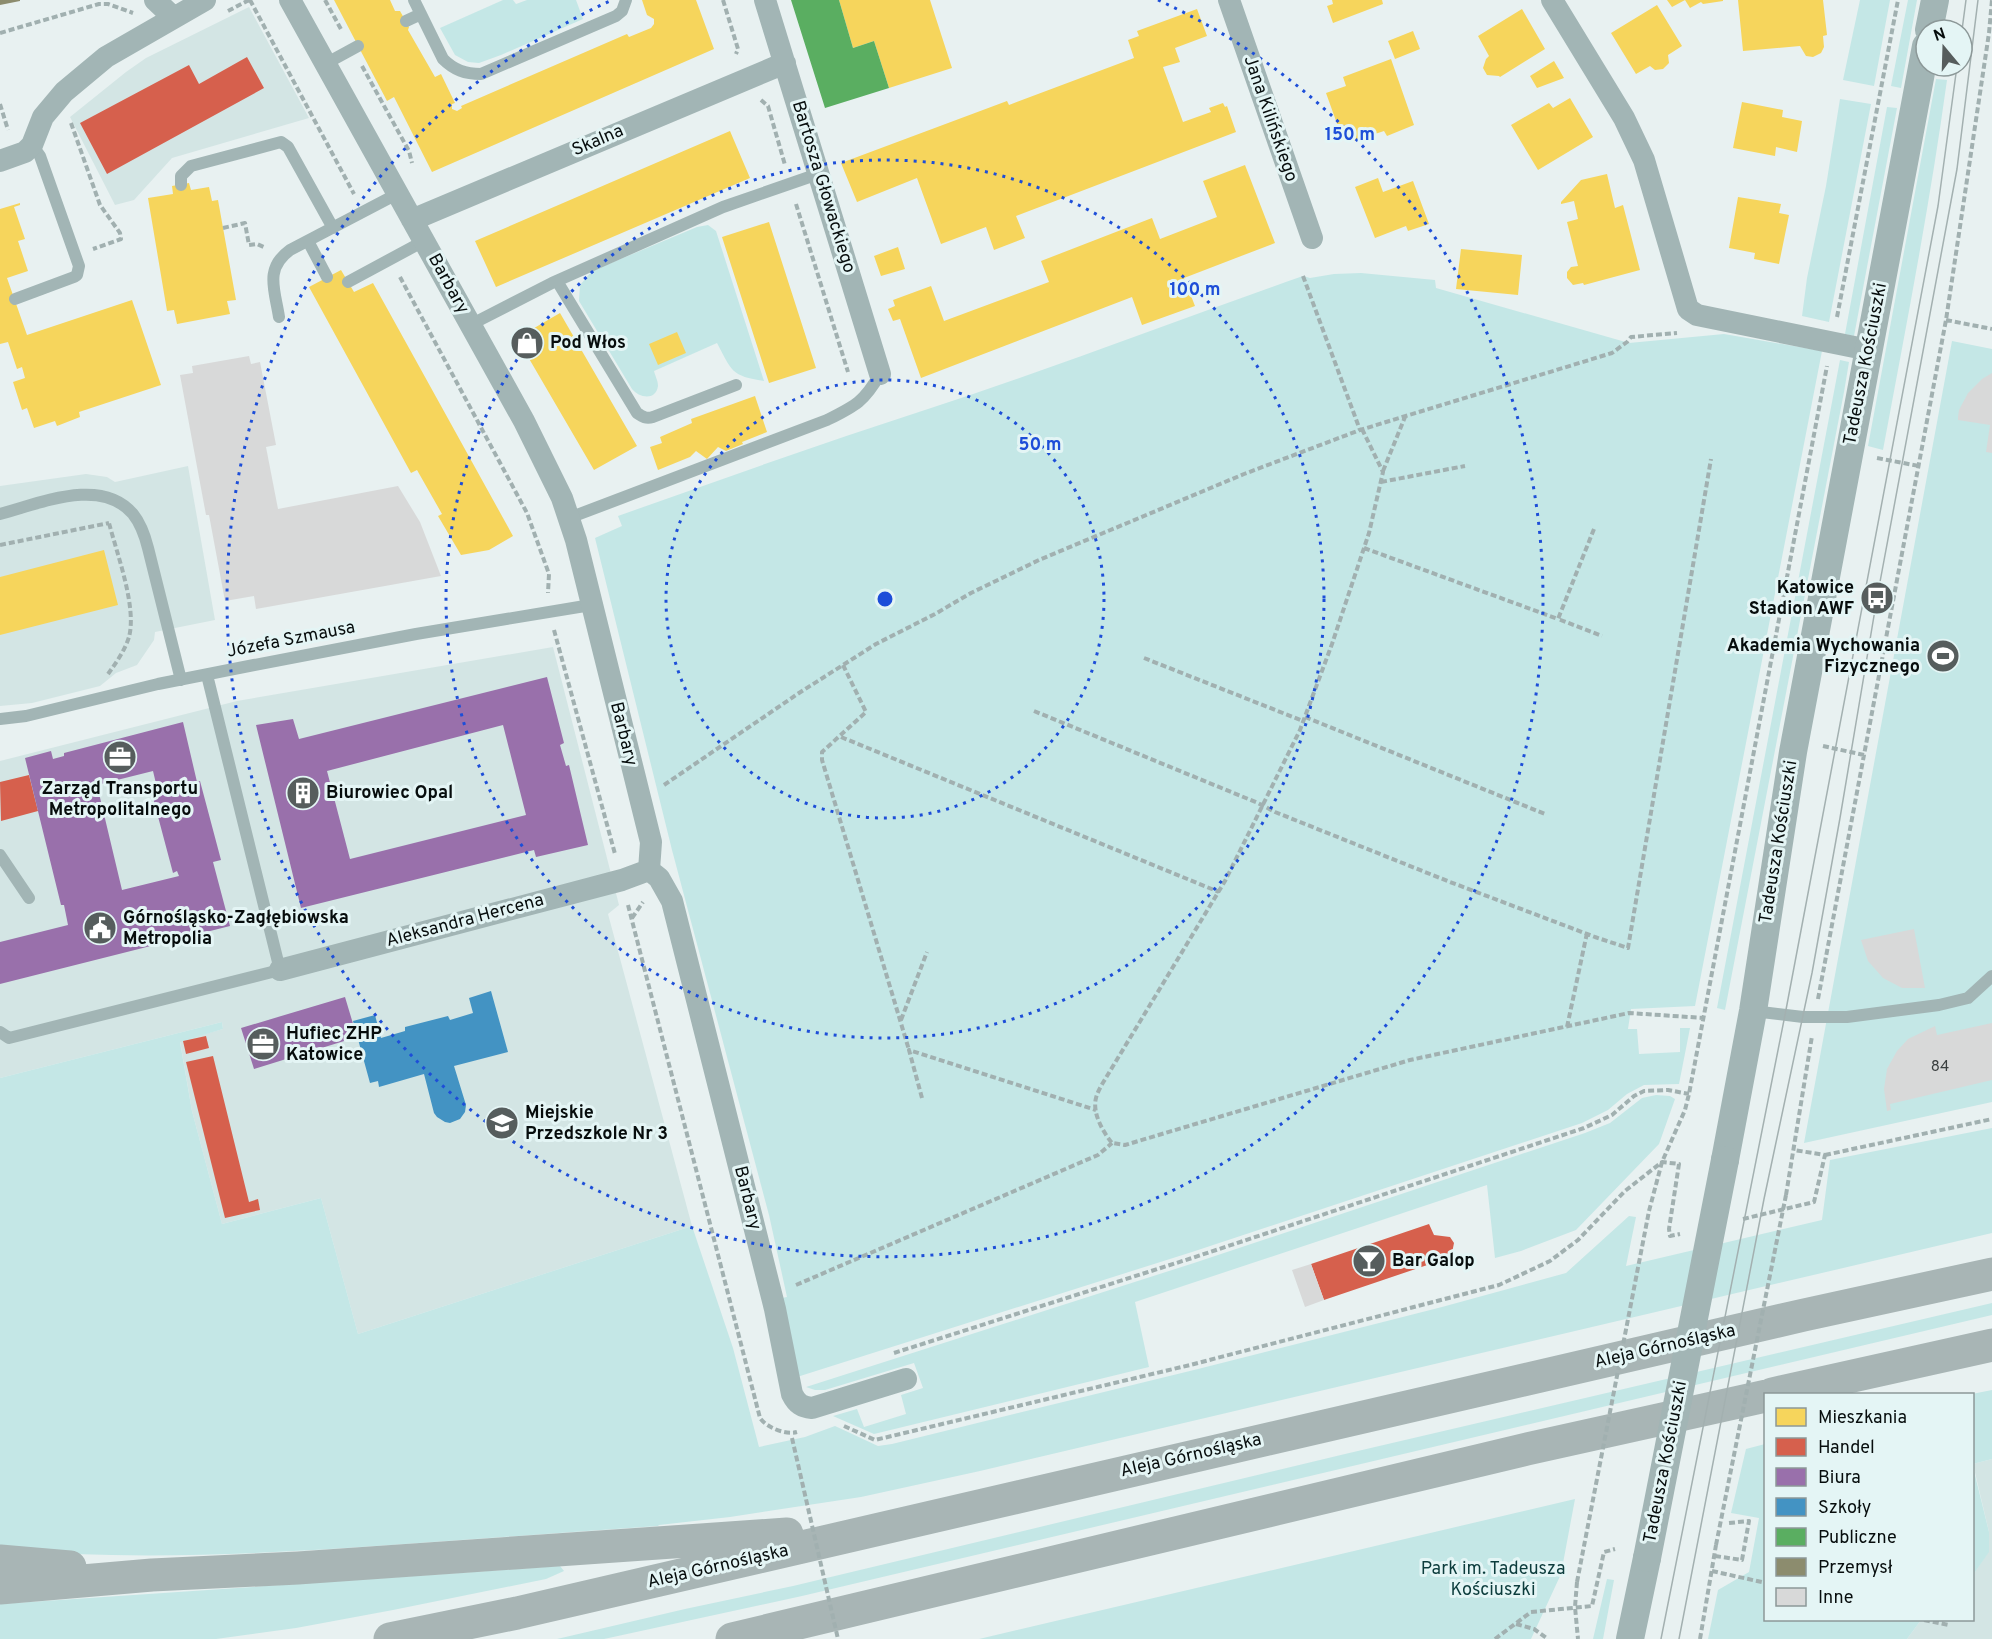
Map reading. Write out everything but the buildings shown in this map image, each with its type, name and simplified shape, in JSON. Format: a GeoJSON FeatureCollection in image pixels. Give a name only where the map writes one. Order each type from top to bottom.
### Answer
{"type":"FeatureCollection","features":[{"type":"Feature","properties":{"kind":"highway","name":"Aleja Górnośląska"},"geometry":{"type":"LineString","coordinates":[[390,1639],[517,1613],[894,1527],[1255,1441],[1992,1274]]}},
{"type":"Feature","properties":{"kind":"highway"},"geometry":{"type":"LineString","coordinates":[[1781,1393],[1992,1345]]}},
{"type":"Feature","properties":{"kind":"highway"},"geometry":{"type":"LineString","coordinates":[[732,1639],[1527,1449],[1764,1396]]}},
{"type":"Feature","properties":{"kind":"highway"},"geometry":{"type":"LineString","coordinates":[[0,1588],[152,1575],[310,1567],[894,1527]]}},
{"type":"Feature","properties":{"kind":"highway"},"geometry":{"type":"LineString","coordinates":[[0,1562],[152,1575]]}},
{"type":"Feature","properties":{"kind":"street"},"geometry":{"type":"LineString","coordinates":[[155,0],[172,17]]}},
{"type":"Feature","properties":{"kind":"street"},"geometry":{"type":"LineString","coordinates":[[0,161],[25,152],[32,146],[43,117],[64,92],[106,57],[205,0]]}},
{"type":"Feature","properties":{"kind":"street","name":"Barbary"},"geometry":{"type":"LineString","coordinates":[[290,0],[544,461],[569,518],[651,842],[649,870],[659,878],[672,901],[775,1309],[788,1378],[795,1401],[805,1407],[813,1408],[906,1379]]}},
{"type":"Feature","properties":{"kind":"street","name":"Bartosza Głowackiego"},"geometry":{"type":"LineString","coordinates":[[765,0],[880,374]]}},
{"type":"Feature","properties":{"kind":"street","name":"Jana Kilińskiego"},"geometry":{"type":"LineString","coordinates":[[1228,0],[1312,238]]}},
{"type":"Feature","properties":{"kind":"street"},"geometry":{"type":"LineString","coordinates":[[1552,0],[1624,118],[1644,160],[1688,309],[1697,315],[1869,350]]}},
{"type":"Feature","properties":{"kind":"street"},"geometry":{"type":"LineString","coordinates":[[1931,18],[1935,0]]}},
{"type":"Feature","properties":{"kind":"street","name":"Skalna"},"geometry":{"type":"LineString","coordinates":[[412,220],[785,63]]}},
{"type":"Feature","properties":{"kind":"street","name":"Tadeusza Kościuszki"},"geometry":{"type":"LineString","coordinates":[[1630,1639],[1753,1011],[1793,752],[1920,78]]}},
{"type":"Feature","properties":{"kind":"street","name":"Aleksandra Hercena"},"geometry":{"type":"LineString","coordinates":[[280,970],[622,880],[649,870]]}},
{"type":"Feature","properties":{"kind":"lane"},"geometry":{"type":"LineString","coordinates":[[414,0],[443,59],[450,66],[469,74],[481,74],[616,16],[622,11],[626,0]]}},
{"type":"Feature","properties":{"kind":"lane"},"geometry":{"type":"LineString","coordinates":[[406,21],[421,14]]}},
{"type":"Feature","properties":{"kind":"lane"},"geometry":{"type":"LineString","coordinates":[[325,64],[358,46]]}},
{"type":"Feature","properties":{"kind":"lane"},"geometry":{"type":"LineString","coordinates":[[181,185],[181,176],[191,166],[281,142],[288,147],[333,228]]}},
{"type":"Feature","properties":{"kind":"lane"},"geometry":{"type":"LineString","coordinates":[[15,299],[77,275],[79,266],[40,156],[32,146]]}},
{"type":"Feature","properties":{"kind":"lane"},"geometry":{"type":"LineString","coordinates":[[470,325],[557,280],[723,207],[818,174]]}},
{"type":"Feature","properties":{"kind":"lane"},"geometry":{"type":"LineString","coordinates":[[279,317],[273,271],[280,257],[397,194]]}},
{"type":"Feature","properties":{"kind":"lane"},"geometry":{"type":"LineString","coordinates":[[308,241],[327,277]]}},
{"type":"Feature","properties":{"kind":"lane"},"geometry":{"type":"LineString","coordinates":[[348,282],[424,241]]}},
{"type":"Feature","properties":{"kind":"lane"},"geometry":{"type":"LineString","coordinates":[[557,280],[637,413],[642,417],[653,417],[736,385]]}},
{"type":"Feature","properties":{"kind":"lane"},"geometry":{"type":"LineString","coordinates":[[569,518],[827,420],[856,405],[870,392],[880,374]]}},
{"type":"Feature","properties":{"kind":"lane"},"geometry":{"type":"LineString","coordinates":[[0,514],[82,494],[99,495],[114,500],[132,512],[142,528],[148,548],[181,680]]}},
{"type":"Feature","properties":{"kind":"lane","name":"Józefa Szmausa"},"geometry":{"type":"LineString","coordinates":[[0,719],[26,716],[147,687],[416,634],[591,605]]}},
{"type":"Feature","properties":{"kind":"lane"},"geometry":{"type":"LineString","coordinates":[[0,1032],[9,1038],[280,970],[207,675]]}},
{"type":"Feature","properties":{"kind":"lane"},"geometry":{"type":"LineString","coordinates":[[0,855],[29,898]]}},
{"type":"Feature","properties":{"kind":"lane"},"geometry":{"type":"LineString","coordinates":[[1753,1011],[1815,1017],[1847,1017],[1948,1003],[1968,998],[1992,976]]}},
{"type":"Feature","properties":{"kind":"path"},"geometry":{"type":"LineString","coordinates":[[723,0],[738,49],[737,53],[726,58]]}},
{"type":"Feature","properties":{"kind":"path"},"geometry":{"type":"LineString","coordinates":[[1578,1639],[1575,1607],[1577,1582],[1649,1211],[1662,1162],[1685,1110],[1689,1094],[1898,0]]}},
{"type":"Feature","properties":{"kind":"path"},"geometry":{"type":"LineString","coordinates":[[1700,1639],[1716,1545],[1786,1195],[1815,1017],[1946,320],[1992,2]]}},
{"type":"Feature","properties":{"kind":"path"},"geometry":{"type":"LineString","coordinates":[[0,104],[9,133]]}},
{"type":"Feature","properties":{"kind":"path"},"geometry":{"type":"LineString","coordinates":[[70,120],[100,205],[120,233],[121,239],[75,256]]}},
{"type":"Feature","properties":{"kind":"path"},"geometry":{"type":"LineString","coordinates":[[223,228],[245,224],[249,245],[261,245],[280,257]]}},
{"type":"Feature","properties":{"kind":"path"},"geometry":{"type":"LineString","coordinates":[[1303,276],[1361,430],[1383,472]]}},
{"type":"Feature","properties":{"kind":"path"},"geometry":{"type":"LineString","coordinates":[[657,790],[799,693],[876,644],[971,593],[1039,560],[1244,474],[1361,430],[1612,353],[1630,337],[1675,334],[1714,318]]}},
{"type":"Feature","properties":{"kind":"path"},"geometry":{"type":"LineString","coordinates":[[1946,320],[1992,329]]}},
{"type":"Feature","properties":{"kind":"path"},"geometry":{"type":"LineString","coordinates":[[1406,417],[1383,472],[1364,548],[1304,719],[1219,892],[1095,1099],[1096,1110],[1104,1133],[1112,1143],[1125,1145],[1410,1060],[1629,1013],[1704,1018]]}},
{"type":"Feature","properties":{"kind":"path"},"geometry":{"type":"LineString","coordinates":[[1875,458],[1918,466]]}},
{"type":"Feature","properties":{"kind":"path"},"geometry":{"type":"LineString","coordinates":[[1034,711],[1450,882],[1628,948],[1711,459]]}},
{"type":"Feature","properties":{"kind":"path"},"geometry":{"type":"LineString","coordinates":[[1381,482],[1466,466]]}},
{"type":"Feature","properties":{"kind":"path"},"geometry":{"type":"LineString","coordinates":[[527,513],[549,574],[547,591],[559,651],[622,880],[760,1418],[766,1425],[792,1436]]}},
{"type":"Feature","properties":{"kind":"path"},"geometry":{"type":"LineString","coordinates":[[0,546],[109,523]]}},
{"type":"Feature","properties":{"kind":"path"},"geometry":{"type":"LineString","coordinates":[[1558,619],[1594,529]]}},
{"type":"Feature","properties":{"kind":"path"},"geometry":{"type":"LineString","coordinates":[[1364,548],[1602,636]]}},
{"type":"Feature","properties":{"kind":"path"},"geometry":{"type":"LineString","coordinates":[[108,674],[118,660],[128,638],[131,617],[117,556]]}},
{"type":"Feature","properties":{"kind":"path"},"geometry":{"type":"LineString","coordinates":[[1144,658],[1545,814]]}},
{"type":"Feature","properties":{"kind":"path"},"geometry":{"type":"LineString","coordinates":[[843,665],[866,712],[822,752],[822,760],[922,1098]]}},
{"type":"Feature","properties":{"kind":"path"},"geometry":{"type":"LineString","coordinates":[[841,737],[1219,892]]}},
{"type":"Feature","properties":{"kind":"path"},"geometry":{"type":"LineString","coordinates":[[1822,737],[1820,746],[1864,755]]}},
{"type":"Feature","properties":{"kind":"path"},"geometry":{"type":"LineString","coordinates":[[1567,1027],[1587,933]]}},
{"type":"Feature","properties":{"kind":"path"},"geometry":{"type":"LineString","coordinates":[[900,1021],[927,952]]}},
{"type":"Feature","properties":{"kind":"path"},"geometry":{"type":"LineString","coordinates":[[909,1050],[1096,1110]]}},
{"type":"Feature","properties":{"kind":"path"},"geometry":{"type":"LineString","coordinates":[[891,1354],[1192,1258],[1584,1128],[1612,1115],[1639,1093],[1663,1090],[1689,1094]]}},
{"type":"Feature","properties":{"kind":"path"},"geometry":{"type":"LineString","coordinates":[[1794,1150],[1825,1155],[1992,1119]]}},
{"type":"Feature","properties":{"kind":"path"},"geometry":{"type":"LineString","coordinates":[[790,1287],[1098,1155],[1112,1143]]}},
{"type":"Feature","properties":{"kind":"path"},"geometry":{"type":"LineString","coordinates":[[1817,1195],[1825,1155]]}},
{"type":"Feature","properties":{"kind":"path"},"geometry":{"type":"LineString","coordinates":[[835,1421],[875,1440],[1179,1368],[1499,1285],[1550,1261],[1578,1240],[1625,1191],[1662,1162],[1680,1164],[1669,1229]]}},
{"type":"Feature","properties":{"kind":"path"},"geometry":{"type":"LineString","coordinates":[[792,1436],[801,1431]]}},
{"type":"Feature","properties":{"kind":"path"},"geometry":{"type":"LineString","coordinates":[[792,1436],[838,1639]]}},
{"type":"Feature","properties":{"kind":"path"},"geometry":{"type":"LineString","coordinates":[[1715,1556],[1742,1560],[1749,1521],[1729,1523]]}},
{"type":"Feature","properties":{"kind":"path"},"geometry":{"type":"LineString","coordinates":[[1495,1639],[1531,1612],[1592,1606],[1604,1552],[1615,1549]]}},
{"type":"Feature","properties":{"kind":"path"},"geometry":{"type":"LineString","coordinates":[[1712,1571],[1764,1583]]}},
{"type":"Feature","properties":{"kind":"path"},"geometry":{"type":"LineString","coordinates":[[1929,1621],[1949,1625]]}},
{"type":"Feature","properties":{"kind":"path"},"geometry":{"type":"LineString","coordinates":[[1516,1623],[1534,1629],[1548,1639]]}},
{"type":"Feature","properties":{"kind":"shaded area"},"geometry":{"type":"Polygon","coordinates":[[[249,7],[309,118],[172,158],[134,200],[115,205],[70,117],[146,58],[249,7]]]}},
{"type":"Feature","properties":{"kind":"shaded area"},"geometry":{"type":"Polygon","coordinates":[[[188,466],[215,620],[155,632],[154,640],[137,665],[116,673],[100,686],[32,703],[0,706],[0,486],[86,474],[107,477],[115,482],[188,466]]]}},
{"type":"Feature","properties":{"kind":"shaded area"},"geometry":{"type":"Polygon","coordinates":[[[553,647],[619,905],[608,914],[692,1226],[358,1334],[321,1198],[222,1224],[192,1111],[180,1041],[223,1029],[222,1022],[0,1078],[0,761],[237,701],[553,647]]]}},
{"type":"Feature","properties":{"kind":"shaded area"},"geometry":{"type":"Polygon","coordinates":[[[1992,1459],[1992,1639],[1907,1639],[1920,1621],[1974,1621],[1974,1574],[1989,1551],[1989,1532],[1974,1464],[1992,1459]]]}},
{"type":"Feature","properties":{"kind":"green space"},"geometry":{"type":"Polygon","coordinates":[[[503,0],[513,0],[516,4],[527,0],[576,0],[583,19],[479,63],[468,62],[455,55],[440,28],[503,0]]]}},
{"type":"Feature","properties":{"kind":"green space"},"geometry":{"type":"Polygon","coordinates":[[[1860,0],[1890,0],[1874,86],[1843,80],[1860,0]]]}},
{"type":"Feature","properties":{"kind":"green space"},"geometry":{"type":"Polygon","coordinates":[[[1908,0],[1917,0],[1901,88],[1891,86],[1908,0]]]}},
{"type":"Feature","properties":{"kind":"green space"},"geometry":{"type":"Polygon","coordinates":[[[1936,79],[1947,80],[1909,312],[1883,450],[1868,446],[1936,79]]]}},
{"type":"Feature","properties":{"kind":"green space"},"geometry":{"type":"Polygon","coordinates":[[[1840,99],[1871,104],[1829,322],[1802,316],[1840,99]]]}},
{"type":"Feature","properties":{"kind":"green space"},"geometry":{"type":"Polygon","coordinates":[[[1887,107],[1897,108],[1854,336],[1845,334],[1887,107]]]}},
{"type":"Feature","properties":{"kind":"green space"},"geometry":{"type":"Polygon","coordinates":[[[708,225],[716,231],[764,381],[745,377],[734,371],[717,343],[654,371],[658,384],[657,391],[651,396],[643,396],[632,389],[579,301],[580,285],[592,271],[697,227],[708,225]]]}},
{"type":"Feature","properties":{"kind":"green space"},"geometry":{"type":"Polygon","coordinates":[[[1361,273],[1435,280],[1436,288],[1629,343],[1724,334],[1822,351],[1695,1006],[1631,1009],[1628,1029],[1637,1029],[1639,1054],[1680,1052],[1680,1028],[1690,1028],[1679,1084],[1644,1085],[1627,1094],[1608,1110],[1582,1123],[1192,1252],[797,1377],[782,1298],[787,1297],[769,1215],[672,850],[595,538],[622,526],[618,516],[1024,376],[1303,276],[1310,278],[1361,273]]]}},
{"type":"Feature","properties":{"kind":"green space","name":"Akademia Wychowania Fizycznego"},"geometry":{"type":"Polygon","coordinates":[[[1952,341],[1992,349],[1992,1102],[1804,1143],[1952,341]]]}},
{"type":"Feature","properties":{"kind":"green space"},"geometry":{"type":"Polygon","coordinates":[[[1840,360],[1849,362],[1844,392],[1725,1010],[1717,1008],[1840,360]]]}},
{"type":"Feature","properties":{"kind":"green space"},"geometry":{"type":"Polygon","coordinates":[[[222,1022],[223,1029],[180,1042],[192,1111],[222,1224],[321,1198],[358,1334],[692,1226],[733,1348],[759,1447],[805,1437],[835,1426],[878,1446],[892,1444],[1442,1307],[1566,1273],[1629,1216],[1636,1217],[1626,1266],[1822,1220],[1830,1160],[1992,1128],[1992,1233],[861,1497],[658,1526],[342,1548],[196,1555],[98,1555],[0,1549],[0,1078],[222,1022]]]}},
{"type":"Feature","properties":{"kind":"green space"},"geometry":{"type":"Polygon","coordinates":[[[1656,1095],[1670,1096],[1675,1099],[1659,1144],[1576,1230],[1521,1251],[1495,1258],[1487,1185],[1135,1302],[1149,1367],[874,1434],[833,1416],[857,1409],[864,1427],[906,1414],[901,1395],[923,1388],[914,1363],[825,1390],[806,1387],[1194,1263],[1585,1133],[1610,1123],[1642,1098],[1656,1095]]]}},
{"type":"Feature","properties":{"kind":"green space"},"geometry":{"type":"Polygon","coordinates":[[[1992,1303],[1992,1315],[802,1596],[604,1639],[557,1639],[793,1586],[1992,1303]]]}},
{"type":"Feature","properties":{"kind":"green space"},"geometry":{"type":"Polygon","coordinates":[[[1992,1390],[1992,1459],[1974,1464],[1974,1394],[1992,1390]]]}},
{"type":"Feature","properties":{"kind":"green space"},"geometry":{"type":"Polygon","coordinates":[[[1764,1444],[1764,1621],[1920,1621],[1907,1639],[1708,1639],[1718,1590],[1749,1572],[1759,1518],[1731,1513],[1746,1449],[1764,1444]]]}},
{"type":"Feature","properties":{"kind":"green space"},"geometry":{"type":"Polygon","coordinates":[[[1974,1471],[1989,1532],[1989,1552],[1974,1574],[1974,1471]]]}},
{"type":"Feature","properties":{"kind":"green space","name":"Park im. Tadeusza Kościuszki"},"geometry":{"type":"Polygon","coordinates":[[[1575,1499],[1561,1574],[1531,1639],[979,1639],[1575,1499]]]}},
{"type":"Feature","properties":{"kind":"green space"},"geometry":{"type":"Polygon","coordinates":[[[560,1566],[564,1571],[546,1579],[296,1628],[216,1639],[0,1639],[0,1604],[560,1566]]]}},
{"type":"Feature","properties":{"kind":"green space"},"geometry":{"type":"Polygon","coordinates":[[[1607,1579],[1614,1580],[1603,1639],[1593,1639],[1607,1579]]]}},
{"type":"Feature","properties":{"kind":"tram line"},"geometry":{"type":"LineString","coordinates":[[1964,18],[1966,0]]}},
{"type":"Feature","properties":{"kind":"tram line"},"geometry":{"type":"LineString","coordinates":[[1679,1639],[1764,1199],[1812,973],[1877,598],[1957,169],[1978,0]]}},
{"type":"Feature","properties":{"kind":"tram line"},"geometry":{"type":"LineString","coordinates":[[1661,1639],[1785,1015],[1938,206],[1955,78]]}},
{"type":"Feature","properties":{"kind":"place","name":"Pod Włos"},"geometry":{"type":"Point","coordinates":[527,343]}},
{"type":"Feature","properties":{"kind":"place","name":"Katowice Stadion AWF"},"geometry":{"type":"Point","coordinates":[1877,598]}},
{"type":"Feature","properties":{"kind":"place","name":"Akademia Wychowania Fizycznego"},"geometry":{"type":"Point","coordinates":[1943,656]}},
{"type":"Feature","properties":{"kind":"place","name":"Zarząd Transportu Metropolitalnego"},"geometry":{"type":"Point","coordinates":[120,757]}},
{"type":"Feature","properties":{"kind":"place","name":"Biurowiec Opal"},"geometry":{"type":"Point","coordinates":[303,793]}},
{"type":"Feature","properties":{"kind":"place","name":"Górnośląsko-Zagłębiowska Metropolia"},"geometry":{"type":"Point","coordinates":[100,928]}},
{"type":"Feature","properties":{"kind":"place","name":"Hufiec ZHP Katowice"},"geometry":{"type":"Point","coordinates":[263,1044]}},
{"type":"Feature","properties":{"kind":"place","name":"Miejskie Przedszkole Nr 3"},"geometry":{"type":"Point","coordinates":[502,1123]}},
{"type":"Feature","properties":{"kind":"place","name":"Bar Galop"},"geometry":{"type":"Point","coordinates":[1369,1261]}}]}
